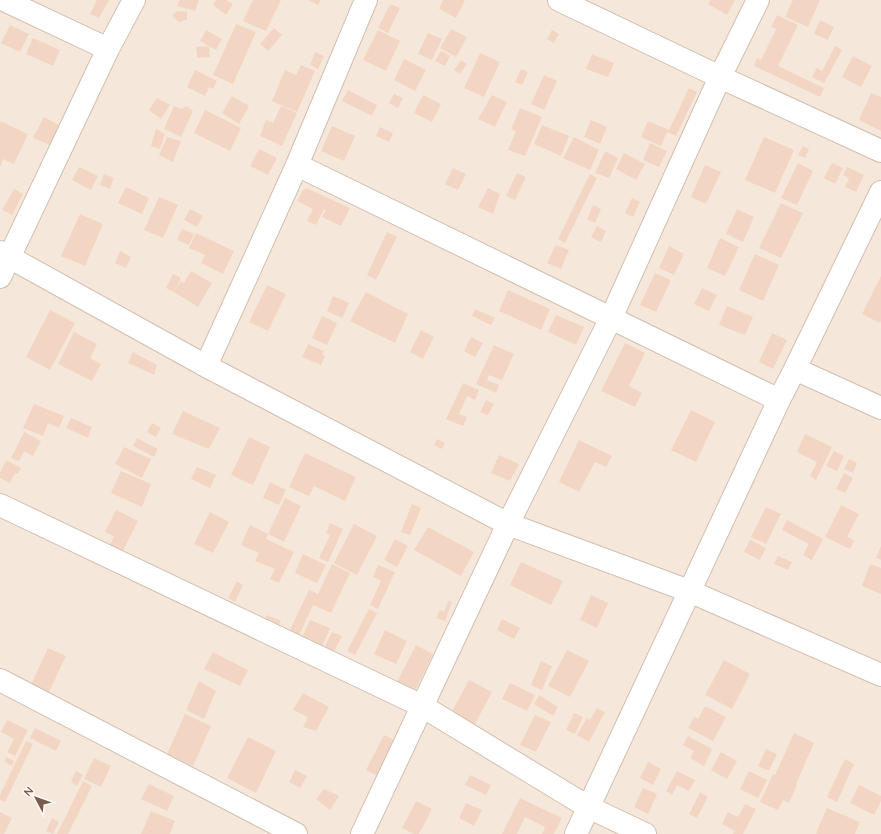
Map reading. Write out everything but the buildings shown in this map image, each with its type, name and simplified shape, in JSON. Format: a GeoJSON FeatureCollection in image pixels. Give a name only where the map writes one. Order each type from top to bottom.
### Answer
{"type":"FeatureCollection","features":[{"type":"Feature","properties":{"kind":"street"},"geometry":{"type":"LineString","coordinates":[[4,0],[108,48]]}},
{"type":"Feature","properties":{"kind":"street"},"geometry":{"type":"LineString","coordinates":[[0,277],[5,255],[108,48],[134,0]]}},
{"type":"Feature","properties":{"kind":"street"},"geometry":{"type":"LineString","coordinates":[[206,366],[297,164],[366,0]]}},
{"type":"Feature","properties":{"kind":"street"},"geometry":{"type":"LineString","coordinates":[[559,0],[720,77],[881,151]]}},
{"type":"Feature","properties":{"kind":"street"},"geometry":{"type":"LineString","coordinates":[[362,834],[508,524],[611,318],[720,77],[758,0]]}},
{"type":"Feature","properties":{"kind":"street"},"geometry":{"type":"LineString","coordinates":[[297,164],[779,400]]}},
{"type":"Feature","properties":{"kind":"street"},"geometry":{"type":"LineString","coordinates":[[576,834],[779,400],[881,192]]}},
{"type":"Feature","properties":{"kind":"street"},"geometry":{"type":"LineString","coordinates":[[5,255],[206,366],[508,524],[689,591],[881,675]]}},
{"type":"Feature","properties":{"kind":"street"},"geometry":{"type":"LineString","coordinates":[[795,369],[881,408]]}},
{"type":"Feature","properties":{"kind":"street"},"geometry":{"type":"LineString","coordinates":[[0,505],[422,706],[588,807],[644,834]]}},
{"type":"Feature","properties":{"kind":"street"},"geometry":{"type":"LineString","coordinates":[[0,680],[296,834]]}},
{"type":"Feature","properties":{"kind":"shaded area"},"geometry":{"type":"Polygon","coordinates":[[[0,0],[881,0],[881,834],[0,834],[0,0]]]}}]}
